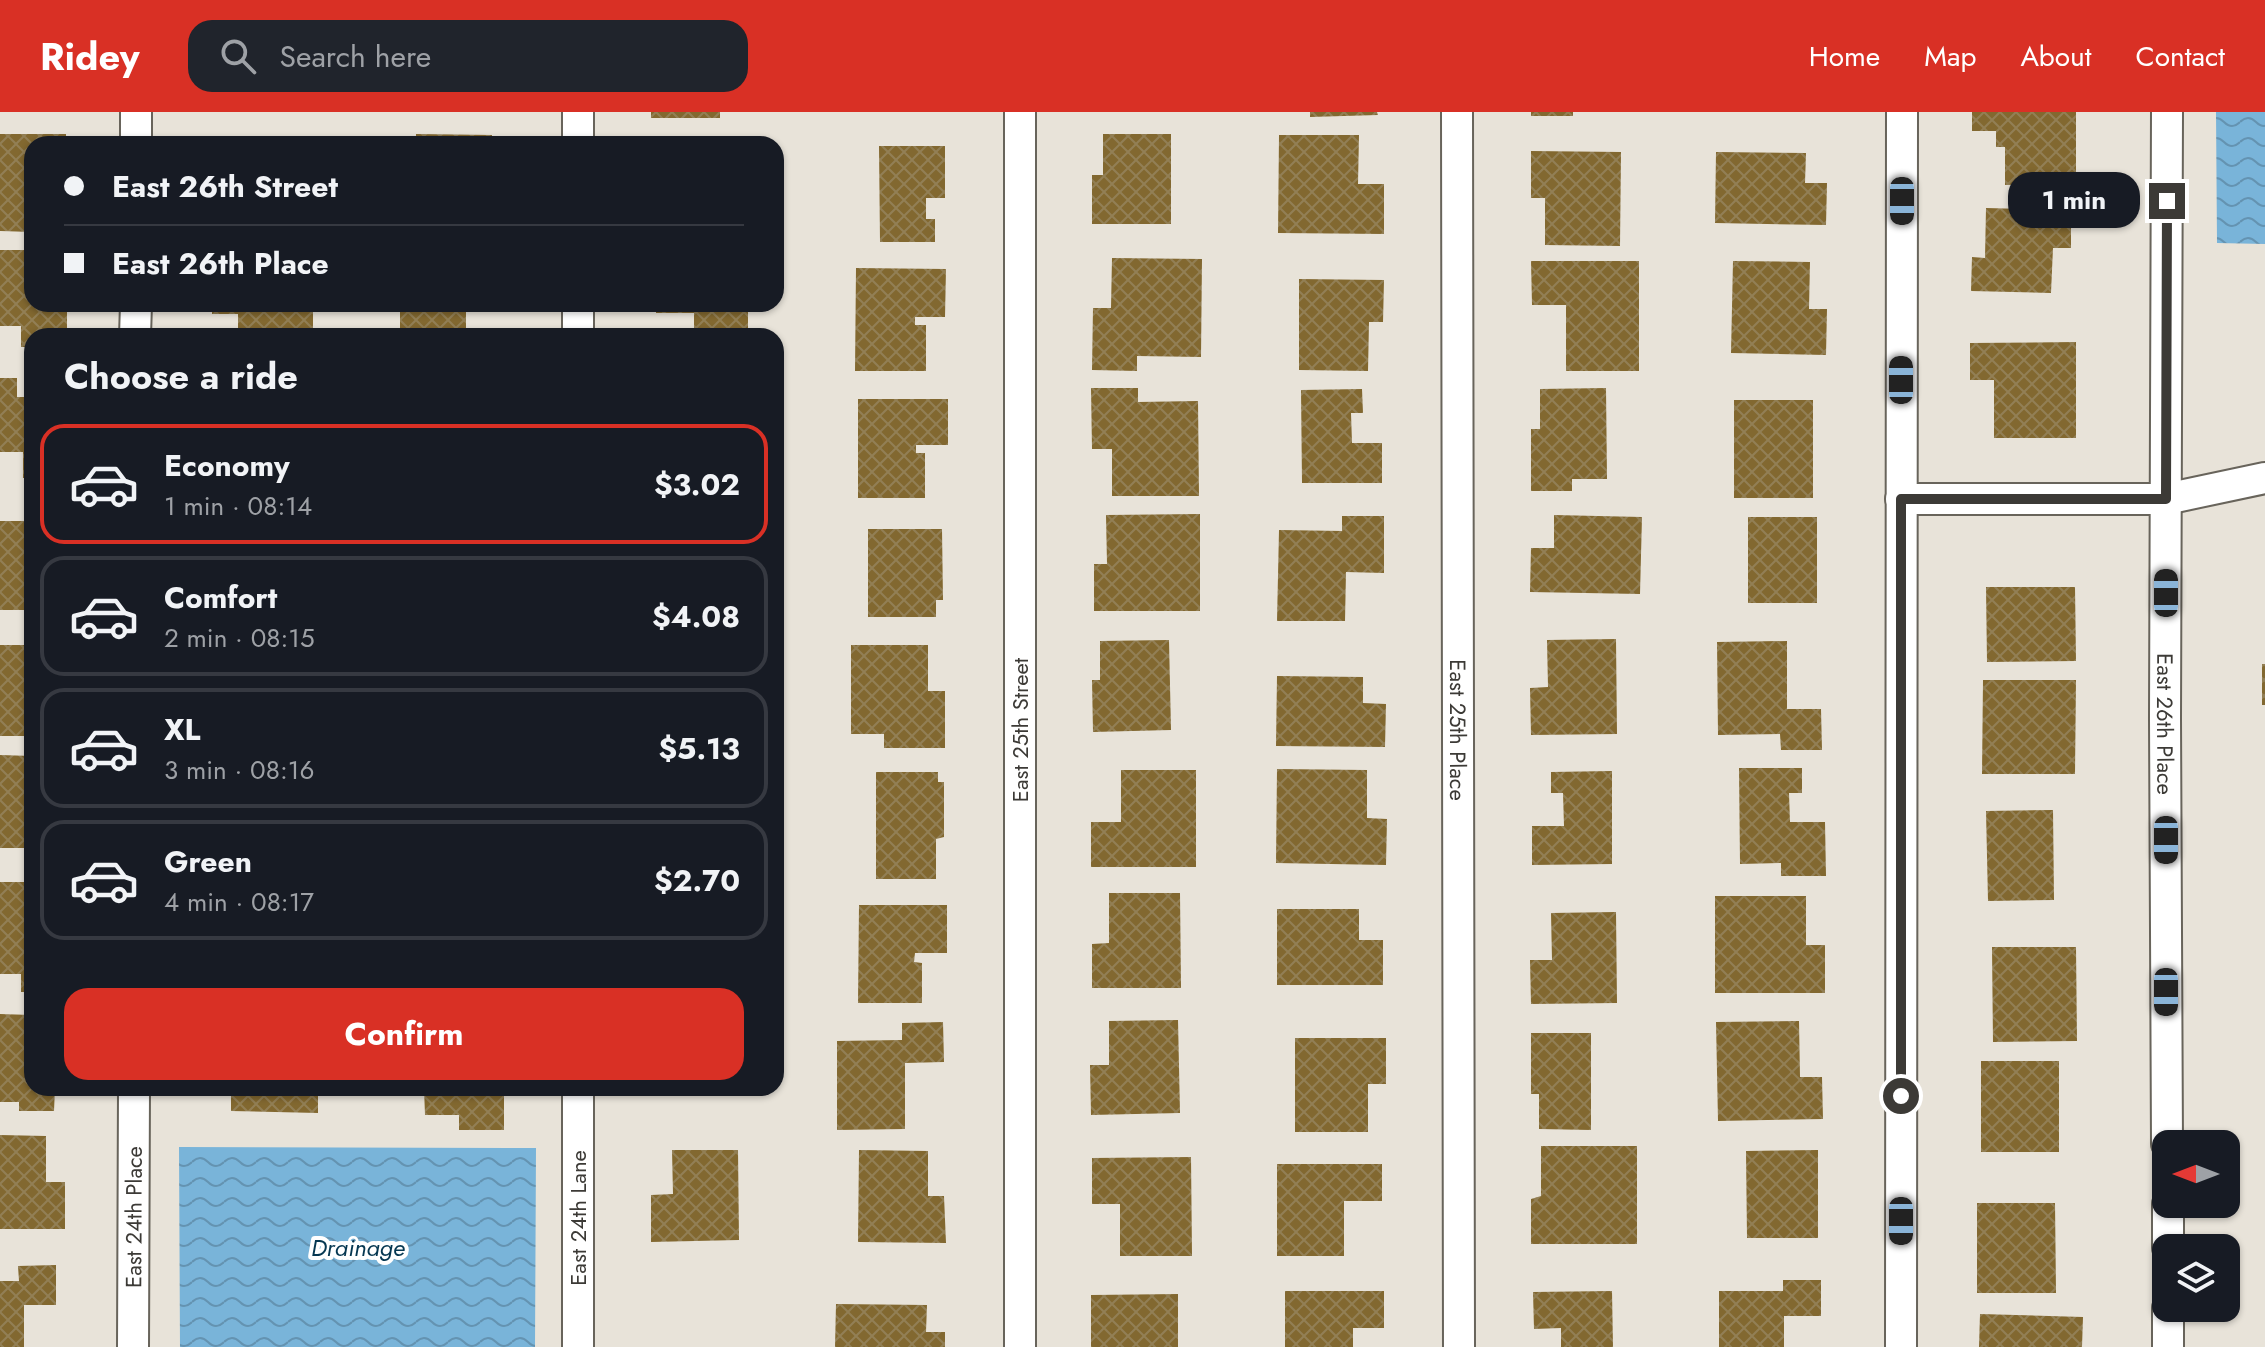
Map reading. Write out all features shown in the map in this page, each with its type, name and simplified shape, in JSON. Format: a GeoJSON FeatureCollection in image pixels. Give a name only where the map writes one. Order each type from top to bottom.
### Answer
{"type":"FeatureCollection","features":[{"type":"Feature","properties":{"kind":"street"},"geometry":{"type":"LineString","coordinates":[[136,112],[136,136]]}},
{"type":"Feature","properties":{"kind":"street"},"geometry":{"type":"LineString","coordinates":[[578,112],[578,136]]}},
{"type":"Feature","properties":{"kind":"street","name":"East 25th Street"},"geometry":{"type":"LineString","coordinates":[[1020,112],[1020,1347]]}},
{"type":"Feature","properties":{"kind":"street","name":"East 25th Place"},"geometry":{"type":"LineString","coordinates":[[1457,112],[1459,1347]]}},
{"type":"Feature","properties":{"kind":"street"},"geometry":{"type":"LineString","coordinates":[[1901,1347],[1902,112]]}},
{"type":"Feature","properties":{"kind":"street","name":"East 26th Place"},"geometry":{"type":"LineString","coordinates":[[2167,112],[2167,1130]]}},
{"type":"Feature","properties":{"kind":"street"},"geometry":{"type":"LineString","coordinates":[[1901,499],[2166,499],[2265,478]]}},
{"type":"Feature","properties":{"kind":"street","name":"East 24th Place"},"geometry":{"type":"LineString","coordinates":[[133,1347],[134,1096]]}},
{"type":"Feature","properties":{"kind":"street","name":"East 24th Lane"},"geometry":{"type":"LineString","coordinates":[[578,1096],[578,1347]]}},
{"type":"Feature","properties":{"kind":"street"},"geometry":{"type":"LineString","coordinates":[[2168,1322],[2168,1347]]}},
{"type":"Feature","properties":{"kind":"water"},"geometry":{"type":"Polygon","coordinates":[[[2216,112],[2265,112],[2265,244],[2217,243],[2216,112]]]}},
{"type":"Feature","properties":{"kind":"water","name":"Drainage"},"geometry":{"type":"Polygon","coordinates":[[[179,1147],[536,1148],[535,1347],[180,1347],[179,1147]]]}},
{"type":"Feature","properties":{"kind":"building"},"geometry":{"type":"Polygon","coordinates":[[[651,112],[720,112],[720,118],[651,118],[651,112]]]}},
{"type":"Feature","properties":{"kind":"building"},"geometry":{"type":"Polygon","coordinates":[[[1310,112],[1377,112],[1378,115],[1310,117],[1310,112]]]}},
{"type":"Feature","properties":{"kind":"building"},"geometry":{"type":"Polygon","coordinates":[[[1531,112],[1573,112],[1573,116],[1531,116],[1531,112]]]}},
{"type":"Feature","properties":{"kind":"building"},"geometry":{"type":"Polygon","coordinates":[[[1972,112],[2076,112],[2076,184],[2005,185],[2005,147],[1996,147],[1996,131],[1972,131],[1972,112]]]}},
{"type":"Feature","properties":{"kind":"building"},"geometry":{"type":"Polygon","coordinates":[[[0,134],[66,134],[24,136],[24,232],[0,231],[0,134]]]}},
{"type":"Feature","properties":{"kind":"building"},"geometry":{"type":"Polygon","coordinates":[[[416,134],[492,135],[492,136],[416,134]]]}},
{"type":"Feature","properties":{"kind":"building"},"geometry":{"type":"Polygon","coordinates":[[[1103,134],[1171,134],[1171,224],[1092,224],[1092,175],[1103,175],[1103,134]]]}},
{"type":"Feature","properties":{"kind":"building"},"geometry":{"type":"Polygon","coordinates":[[[1279,135],[1359,135],[1358,184],[1384,184],[1384,234],[1278,233],[1279,135]]]}},
{"type":"Feature","properties":{"kind":"building"},"geometry":{"type":"Polygon","coordinates":[[[879,146],[945,146],[945,198],[926,198],[926,219],[935,219],[935,242],[880,242],[879,146]]]}},
{"type":"Feature","properties":{"kind":"building"},"geometry":{"type":"Polygon","coordinates":[[[1531,151],[1621,152],[1620,246],[1545,245],[1545,198],[1531,198],[1531,151]]]}},
{"type":"Feature","properties":{"kind":"building"},"geometry":{"type":"Polygon","coordinates":[[[1716,152],[1806,153],[1805,183],[1827,183],[1826,225],[1715,223],[1716,152]]]}},
{"type":"Feature","properties":{"kind":"building"},"geometry":{"type":"Polygon","coordinates":[[[1986,208],[2071,210],[2071,248],[2053,248],[2051,293],[1971,291],[1972,257],[1985,258],[1986,208]]]}},
{"type":"Feature","properties":{"kind":"building"},"geometry":{"type":"Polygon","coordinates":[[[0,250],[24,250],[24,312],[67,312],[67,328],[24,328],[24,347],[21,347],[21,326],[0,326],[0,250]]]}},
{"type":"Feature","properties":{"kind":"building"},"geometry":{"type":"Polygon","coordinates":[[[1112,258],[1202,259],[1201,357],[1137,356],[1137,371],[1092,370],[1093,308],[1111,308],[1112,258]]]}},
{"type":"Feature","properties":{"kind":"building"},"geometry":{"type":"Polygon","coordinates":[[[1531,261],[1639,261],[1639,371],[1566,371],[1566,305],[1532,305],[1531,261]]]}},
{"type":"Feature","properties":{"kind":"building"},"geometry":{"type":"Polygon","coordinates":[[[1733,261],[1810,262],[1809,309],[1827,309],[1826,355],[1731,353],[1733,261]]]}},
{"type":"Feature","properties":{"kind":"building"},"geometry":{"type":"Polygon","coordinates":[[[856,268],[946,269],[945,317],[915,317],[915,325],[926,325],[926,371],[855,371],[856,268]]]}},
{"type":"Feature","properties":{"kind":"building"},"geometry":{"type":"Polygon","coordinates":[[[1299,279],[1384,280],[1383,322],[1369,322],[1368,371],[1299,370],[1299,279]]]}},
{"type":"Feature","properties":{"kind":"building"},"geometry":{"type":"Polygon","coordinates":[[[313,312],[313,328],[238,328],[238,314],[212,314],[313,312]]]}},
{"type":"Feature","properties":{"kind":"building"},"geometry":{"type":"Polygon","coordinates":[[[400,312],[466,312],[466,328],[400,328],[400,312]]]}},
{"type":"Feature","properties":{"kind":"building"},"geometry":{"type":"Polygon","coordinates":[[[748,312],[748,328],[694,328],[694,313],[656,313],[748,312]]]}},
{"type":"Feature","properties":{"kind":"building"},"geometry":{"type":"Polygon","coordinates":[[[2076,342],[2076,438],[1994,438],[1994,380],[1970,380],[1970,343],[2076,342]]]}},
{"type":"Feature","properties":{"kind":"building"},"geometry":{"type":"Polygon","coordinates":[[[0,378],[17,378],[17,397],[24,397],[24,478],[23,452],[0,452],[0,378]]]}},
{"type":"Feature","properties":{"kind":"building"},"geometry":{"type":"Polygon","coordinates":[[[1091,388],[1138,388],[1138,402],[1198,401],[1199,496],[1112,496],[1112,449],[1092,449],[1091,388]]]}},
{"type":"Feature","properties":{"kind":"building"},"geometry":{"type":"Polygon","coordinates":[[[1606,388],[1607,479],[1572,479],[1572,491],[1531,491],[1531,429],[1540,429],[1540,389],[1606,388]]]}},
{"type":"Feature","properties":{"kind":"building"},"geometry":{"type":"Polygon","coordinates":[[[1362,389],[1363,413],[1351,413],[1352,443],[1382,443],[1382,483],[1302,483],[1301,390],[1362,389]]]}},
{"type":"Feature","properties":{"kind":"building"},"geometry":{"type":"Polygon","coordinates":[[[858,399],[948,399],[948,445],[916,445],[916,453],[925,453],[925,498],[858,498],[858,399]]]}},
{"type":"Feature","properties":{"kind":"building"},"geometry":{"type":"Polygon","coordinates":[[[1734,400],[1813,400],[1813,498],[1734,498],[1734,400]]]}},
{"type":"Feature","properties":{"kind":"building"},"geometry":{"type":"Polygon","coordinates":[[[1200,514],[1200,611],[1094,611],[1094,564],[1107,564],[1106,515],[1200,514]]]}},
{"type":"Feature","properties":{"kind":"building"},"geometry":{"type":"Polygon","coordinates":[[[1554,515],[1642,517],[1640,594],[1530,592],[1531,548],[1554,548],[1554,515]]]}},
{"type":"Feature","properties":{"kind":"building"},"geometry":{"type":"Polygon","coordinates":[[[1342,516],[1384,516],[1384,573],[1346,572],[1345,621],[1277,621],[1279,530],[1342,531],[1342,516]]]}},
{"type":"Feature","properties":{"kind":"building"},"geometry":{"type":"Polygon","coordinates":[[[1748,517],[1817,517],[1817,603],[1748,603],[1748,517]]]}},
{"type":"Feature","properties":{"kind":"building"},"geometry":{"type":"Polygon","coordinates":[[[0,521],[24,521],[24,610],[0,610],[0,521]]]}},
{"type":"Feature","properties":{"kind":"building"},"geometry":{"type":"Polygon","coordinates":[[[868,529],[942,529],[943,600],[936,600],[936,617],[868,617],[868,529]]]}},
{"type":"Feature","properties":{"kind":"building"},"geometry":{"type":"Polygon","coordinates":[[[1986,587],[2075,587],[2076,661],[1987,662],[1986,587]]]}},
{"type":"Feature","properties":{"kind":"building"},"geometry":{"type":"Polygon","coordinates":[[[1616,639],[1617,734],[1531,735],[1530,688],[1548,687],[1547,640],[1616,639]]]}},
{"type":"Feature","properties":{"kind":"building"},"geometry":{"type":"Polygon","coordinates":[[[1169,640],[1171,730],[1093,732],[1092,680],[1100,680],[1100,641],[1169,640]]]}},
{"type":"Feature","properties":{"kind":"building"},"geometry":{"type":"Polygon","coordinates":[[[1787,641],[1787,709],[1821,709],[1822,750],[1781,750],[1780,734],[1718,735],[1717,642],[1787,641]]]}},
{"type":"Feature","properties":{"kind":"building"},"geometry":{"type":"Polygon","coordinates":[[[0,645],[24,645],[24,736],[0,736],[0,645]]]}},
{"type":"Feature","properties":{"kind":"building"},"geometry":{"type":"Polygon","coordinates":[[[851,645],[928,645],[928,691],[945,691],[945,748],[884,748],[884,734],[851,734],[851,645]]]}},
{"type":"Feature","properties":{"kind":"building"},"geometry":{"type":"Polygon","coordinates":[[[2262,664],[2265,664],[2265,705],[2262,705],[2262,664]]]}},
{"type":"Feature","properties":{"kind":"building"},"geometry":{"type":"Polygon","coordinates":[[[1277,676],[1363,677],[1363,703],[1386,704],[1385,747],[1276,746],[1277,676]]]}},
{"type":"Feature","properties":{"kind":"building"},"geometry":{"type":"Polygon","coordinates":[[[1983,680],[2076,680],[2075,774],[1982,774],[1983,680]]]}},
{"type":"Feature","properties":{"kind":"building"},"geometry":{"type":"Polygon","coordinates":[[[0,755],[24,756],[24,848],[0,848],[0,755]]]}},
{"type":"Feature","properties":{"kind":"building"},"geometry":{"type":"Polygon","coordinates":[[[1739,768],[1802,768],[1802,793],[1789,793],[1790,822],[1825,822],[1826,876],[1781,876],[1781,863],[1740,864],[1739,768]]]}},
{"type":"Feature","properties":{"kind":"building"},"geometry":{"type":"Polygon","coordinates":[[[1277,769],[1367,770],[1367,818],[1387,819],[1386,865],[1276,863],[1277,769]]]}},
{"type":"Feature","properties":{"kind":"building"},"geometry":{"type":"Polygon","coordinates":[[[1121,770],[1196,770],[1196,867],[1091,867],[1091,822],[1121,822],[1121,770]]]}},
{"type":"Feature","properties":{"kind":"building"},"geometry":{"type":"Polygon","coordinates":[[[1612,771],[1612,864],[1532,865],[1532,826],[1564,826],[1563,793],[1551,793],[1551,772],[1612,771]]]}},
{"type":"Feature","properties":{"kind":"building"},"geometry":{"type":"Polygon","coordinates":[[[876,772],[938,772],[938,782],[944,782],[944,837],[936,839],[936,879],[876,879],[876,772]]]}},
{"type":"Feature","properties":{"kind":"building"},"geometry":{"type":"Polygon","coordinates":[[[2053,810],[2054,900],[1988,901],[1986,811],[2053,810]]]}},
{"type":"Feature","properties":{"kind":"building"},"geometry":{"type":"Polygon","coordinates":[[[0,882],[24,882],[24,992],[21,992],[21,974],[0,974],[0,882]]]}},
{"type":"Feature","properties":{"kind":"building"},"geometry":{"type":"Polygon","coordinates":[[[1109,893],[1180,893],[1181,988],[1092,988],[1092,944],[1109,943],[1109,893]]]}},
{"type":"Feature","properties":{"kind":"building"},"geometry":{"type":"Polygon","coordinates":[[[1715,896],[1806,896],[1806,945],[1825,945],[1825,993],[1715,993],[1715,896]]]}},
{"type":"Feature","properties":{"kind":"building"},"geometry":{"type":"Polygon","coordinates":[[[859,905],[947,905],[947,953],[915,953],[914,962],[922,963],[922,1003],[858,1003],[859,905]]]}},
{"type":"Feature","properties":{"kind":"building"},"geometry":{"type":"Polygon","coordinates":[[[1277,909],[1359,909],[1359,940],[1383,940],[1383,985],[1277,985],[1277,909]]]}},
{"type":"Feature","properties":{"kind":"building"},"geometry":{"type":"Polygon","coordinates":[[[1616,912],[1617,1003],[1531,1004],[1530,960],[1552,960],[1551,913],[1616,912]]]}},
{"type":"Feature","properties":{"kind":"building"},"geometry":{"type":"Polygon","coordinates":[[[1992,947],[2076,947],[2077,1041],[1993,1042],[1992,947]]]}},
{"type":"Feature","properties":{"kind":"building"},"geometry":{"type":"Polygon","coordinates":[[[0,1014],[24,1015],[24,1096],[55,1096],[54,1111],[19,1111],[19,1102],[0,1102],[0,1014]]]}},
{"type":"Feature","properties":{"kind":"building"},"geometry":{"type":"Polygon","coordinates":[[[1178,1020],[1180,1113],[1091,1115],[1090,1065],[1109,1065],[1109,1021],[1178,1020]]]}},
{"type":"Feature","properties":{"kind":"building"},"geometry":{"type":"Polygon","coordinates":[[[1799,1021],[1800,1077],[1822,1077],[1823,1119],[1718,1121],[1716,1022],[1799,1021]]]}},
{"type":"Feature","properties":{"kind":"building"},"geometry":{"type":"Polygon","coordinates":[[[943,1022],[944,1062],[905,1063],[905,1129],[837,1130],[837,1041],[902,1040],[902,1023],[943,1022]]]}},
{"type":"Feature","properties":{"kind":"building"},"geometry":{"type":"Polygon","coordinates":[[[1531,1033],[1591,1033],[1591,1130],[1539,1129],[1539,1094],[1531,1094],[1531,1033]]]}},
{"type":"Feature","properties":{"kind":"building"},"geometry":{"type":"Polygon","coordinates":[[[1295,1038],[1386,1038],[1386,1084],[1368,1084],[1368,1132],[1295,1132],[1295,1038]]]}},
{"type":"Feature","properties":{"kind":"building"},"geometry":{"type":"Polygon","coordinates":[[[1981,1061],[2059,1061],[2059,1152],[1981,1152],[1981,1061]]]}},
{"type":"Feature","properties":{"kind":"building"},"geometry":{"type":"Polygon","coordinates":[[[231,1096],[318,1096],[318,1113],[231,1111],[231,1096]]]}},
{"type":"Feature","properties":{"kind":"building"},"geometry":{"type":"Polygon","coordinates":[[[424,1096],[504,1096],[504,1130],[459,1130],[459,1115],[425,1115],[424,1096]]]}},
{"type":"Feature","properties":{"kind":"building"},"geometry":{"type":"Polygon","coordinates":[[[0,1135],[46,1136],[46,1182],[65,1182],[65,1229],[0,1229],[0,1135]]]}},
{"type":"Feature","properties":{"kind":"building"},"geometry":{"type":"Polygon","coordinates":[[[1541,1146],[1637,1146],[1637,1244],[1531,1244],[1531,1199],[1541,1196],[1541,1146]]]}},
{"type":"Feature","properties":{"kind":"building"},"geometry":{"type":"Polygon","coordinates":[[[672,1150],[738,1150],[739,1240],[651,1242],[651,1195],[673,1194],[672,1150]]]}},
{"type":"Feature","properties":{"kind":"building"},"geometry":{"type":"Polygon","coordinates":[[[859,1150],[928,1151],[928,1196],[944,1196],[946,1243],[858,1242],[859,1150]]]}},
{"type":"Feature","properties":{"kind":"building"},"geometry":{"type":"Polygon","coordinates":[[[1818,1150],[1818,1238],[1747,1238],[1746,1151],[1818,1150]]]}},
{"type":"Feature","properties":{"kind":"building"},"geometry":{"type":"Polygon","coordinates":[[[1191,1157],[1192,1256],[1120,1256],[1120,1204],[1092,1204],[1092,1158],[1191,1157]]]}},
{"type":"Feature","properties":{"kind":"building"},"geometry":{"type":"Polygon","coordinates":[[[1277,1164],[1382,1164],[1382,1201],[1344,1201],[1344,1256],[1277,1256],[1277,1164]]]}},
{"type":"Feature","properties":{"kind":"building"},"geometry":{"type":"Polygon","coordinates":[[[1977,1203],[2055,1203],[2056,1293],[1977,1293],[1977,1203]]]}},
{"type":"Feature","properties":{"kind":"building"},"geometry":{"type":"Polygon","coordinates":[[[56,1265],[56,1305],[24,1305],[24,1347],[0,1347],[0,1281],[19,1281],[18,1266],[56,1265]]]}},
{"type":"Feature","properties":{"kind":"building"},"geometry":{"type":"Polygon","coordinates":[[[1783,1280],[1821,1280],[1821,1316],[1784,1316],[1784,1347],[1719,1347],[1719,1291],[1783,1291],[1783,1280]]]}},
{"type":"Feature","properties":{"kind":"building"},"geometry":{"type":"Polygon","coordinates":[[[1285,1291],[1384,1291],[1384,1328],[1353,1328],[1353,1347],[1285,1347],[1285,1291]]]}},
{"type":"Feature","properties":{"kind":"building"},"geometry":{"type":"Polygon","coordinates":[[[1612,1291],[1613,1347],[1561,1347],[1561,1328],[1534,1329],[1533,1292],[1612,1291]]]}},
{"type":"Feature","properties":{"kind":"building"},"geometry":{"type":"Polygon","coordinates":[[[1178,1294],[1178,1347],[1091,1347],[1091,1295],[1178,1294]]]}},
{"type":"Feature","properties":{"kind":"building"},"geometry":{"type":"Polygon","coordinates":[[[836,1304],[927,1305],[926,1332],[945,1332],[945,1347],[835,1347],[836,1304]]]}},
{"type":"Feature","properties":{"kind":"building"},"geometry":{"type":"Polygon","coordinates":[[[1980,1314],[2083,1317],[2082,1347],[1979,1347],[1980,1314]]]}},
{"type":"Feature","properties":{"kind":"route"},"geometry":{"type":"LineString","coordinates":[[1901,1096],[1901,499],[2166,499],[2167,201]]}}]}
